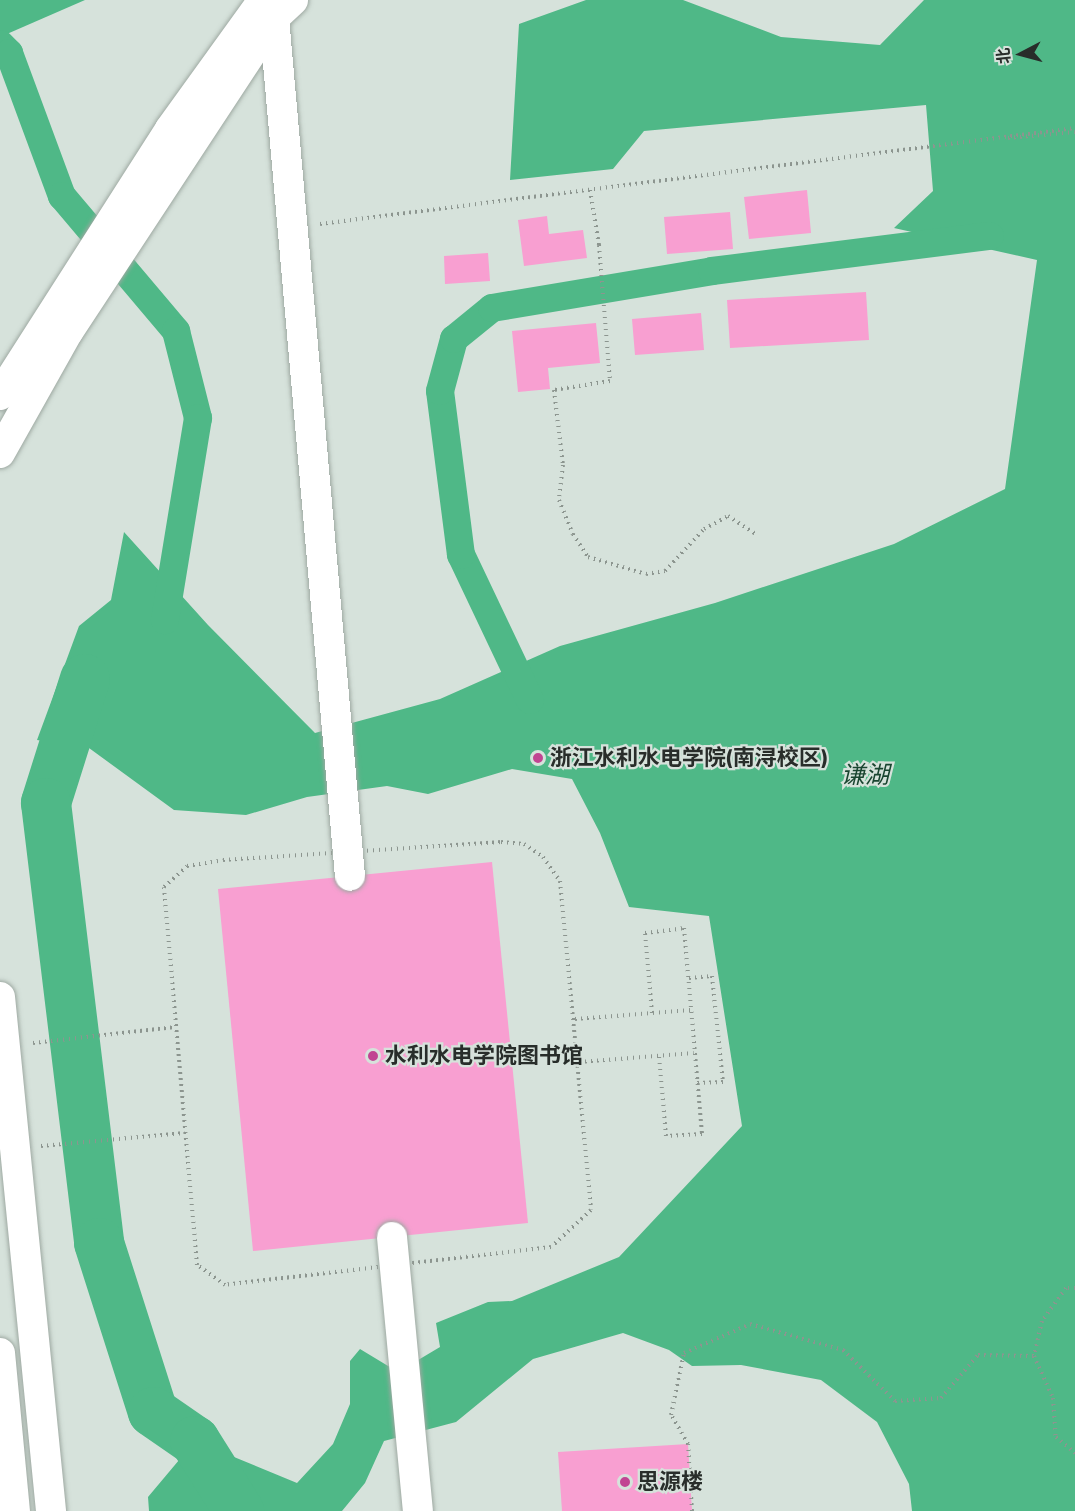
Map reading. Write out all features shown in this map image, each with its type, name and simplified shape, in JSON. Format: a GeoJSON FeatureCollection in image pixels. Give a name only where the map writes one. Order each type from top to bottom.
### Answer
{"type":"FeatureCollection","features":[{"type":"Feature","properties":{"kind":"street"},"geometry":{"type":"LineString","coordinates":[[0,453],[85,266],[276,6]]}},
{"type":"Feature","properties":{"kind":"street"},"geometry":{"type":"LineString","coordinates":[[276,6],[349,864]]}},
{"type":"Feature","properties":{"kind":"street"},"geometry":{"type":"LineString","coordinates":[[0,395],[57,328],[151,176]]}},
{"type":"Feature","properties":{"kind":"street"},"geometry":{"type":"LineString","coordinates":[[0,1000],[9,1186],[51,1511]]}},
{"type":"Feature","properties":{"kind":"street"},"geometry":{"type":"LineString","coordinates":[[394,1251],[418,1511]]}},
{"type":"Feature","properties":{"kind":"street"},"geometry":{"type":"LineString","coordinates":[[0,1353],[15,1511]]}},
{"type":"Feature","properties":{"kind":"path"},"geometry":{"type":"LineString","coordinates":[[293,227],[911,148],[1075,130]]}},
{"type":"Feature","properties":{"kind":"path"},"geometry":{"type":"LineString","coordinates":[[590,189],[599,245],[610,381],[554,390],[563,465],[559,500],[588,557],[646,574],[665,571],[704,529],[728,516],[757,535]]}},
{"type":"Feature","properties":{"kind":"path"},"geometry":{"type":"LineString","coordinates":[[501,842],[524,844],[543,857],[562,890],[591,1210],[577,1227],[551,1247],[394,1251],[225,1285],[197,1265],[183,1133],[164,887],[188,866],[349,864],[501,842]]}},
{"type":"Feature","properties":{"kind":"path"},"geometry":{"type":"LineString","coordinates":[[652,1013],[645,933],[684,928],[702,1134],[666,1136],[659,1056]]}},
{"type":"Feature","properties":{"kind":"path"},"geometry":{"type":"LineString","coordinates":[[688,978],[712,976],[723,1082],[697,1083]]}},
{"type":"Feature","properties":{"kind":"path"},"geometry":{"type":"LineString","coordinates":[[575,1019],[691,1010]]}},
{"type":"Feature","properties":{"kind":"path"},"geometry":{"type":"LineString","coordinates":[[31,1043],[174,1027]]}},
{"type":"Feature","properties":{"kind":"path"},"geometry":{"type":"LineString","coordinates":[[579,1062],[694,1053]]}},
{"type":"Feature","properties":{"kind":"path"},"geometry":{"type":"LineString","coordinates":[[28,1147],[183,1133]]}},
{"type":"Feature","properties":{"kind":"path"},"geometry":{"type":"LineString","coordinates":[[1075,1288],[1066,1288],[1042,1321],[1034,1356],[1053,1398],[1056,1437],[1075,1453]]}},
{"type":"Feature","properties":{"kind":"path"},"geometry":{"type":"LineString","coordinates":[[692,1511],[688,1444],[671,1415],[684,1353],[750,1324],[843,1350],[895,1401],[941,1398],[978,1355],[1034,1356]]}},
{"type":"Feature","properties":{"kind":"water"},"geometry":{"type":"Polygon","coordinates":[[[0,0],[85,0],[0,37],[0,0]]]}},
{"type":"Feature","properties":{"kind":"water","name":"谦湖"},"geometry":{"type":"Polygon","coordinates":[[[586,0],[683,0],[781,37],[880,45],[924,0],[1075,0],[1075,1511],[912,1511],[909,1484],[877,1422],[821,1380],[741,1365],[692,1366],[669,1350],[623,1333],[533,1359],[456,1422],[384,1441],[365,1483],[342,1511],[149,1511],[148,1497],[195,1441],[297,1483],[333,1444],[350,1404],[350,1361],[360,1349],[398,1372],[440,1347],[436,1323],[488,1302],[512,1301],[619,1257],[742,1126],[709,916],[629,907],[600,833],[572,779],[512,769],[428,794],[387,786],[307,797],[246,815],[174,810],[89,748],[37,740],[79,626],[111,600],[124,532],[208,625],[315,733],[440,699],[560,646],[715,603],[894,544],[1005,489],[1037,260],[894,228],[933,191],[926,105],[644,131],[613,169],[510,180],[519,24],[586,0]]]}},
{"type":"Feature","properties":{"kind":"building"},"geometry":{"type":"Polygon","coordinates":[[[807,190],[811,233],[749,239],[744,197],[807,190]]]}},
{"type":"Feature","properties":{"kind":"building"},"geometry":{"type":"Polygon","coordinates":[[[730,212],[733,249],[667,254],[664,217],[730,212]]]}},
{"type":"Feature","properties":{"kind":"building"},"geometry":{"type":"Polygon","coordinates":[[[547,216],[549,234],[583,230],[587,258],[524,266],[518,220],[547,216]]]}},
{"type":"Feature","properties":{"kind":"building"},"geometry":{"type":"Polygon","coordinates":[[[488,253],[490,281],[445,284],[444,256],[488,253]]]}},
{"type":"Feature","properties":{"kind":"building"},"geometry":{"type":"Polygon","coordinates":[[[866,292],[869,340],[730,348],[727,300],[866,292]]]}},
{"type":"Feature","properties":{"kind":"building"},"geometry":{"type":"Polygon","coordinates":[[[701,313],[704,350],[635,355],[632,319],[701,313]]]}},
{"type":"Feature","properties":{"kind":"building"},"geometry":{"type":"Polygon","coordinates":[[[596,323],[600,363],[548,368],[550,389],[518,392],[512,331],[596,323]]]}},
{"type":"Feature","properties":{"kind":"building","name":"水利水电学院图书馆"},"geometry":{"type":"Polygon","coordinates":[[[492,862],[528,1223],[253,1251],[218,889],[492,862]]]}},
{"type":"Feature","properties":{"kind":"building","name":"思源楼"},"geometry":{"type":"Polygon","coordinates":[[[688,1444],[692,1511],[562,1511],[558,1452],[688,1444]]]}},
{"type":"Feature","properties":{"kind":"waterway"},"geometry":{"type":"LineString","coordinates":[[0,44],[9,53],[62,196],[176,331],[198,418],[165,620]]}},
{"type":"Feature","properties":{"kind":"waterway"},"geometry":{"type":"LineString","coordinates":[[530,700],[461,555],[440,391],[454,339],[492,308],[712,271],[990,236]]}},
{"type":"Feature","properties":{"kind":"waterway"},"geometry":{"type":"LineString","coordinates":[[85,679],[46,803],[99,1243],[153,1412],[195,1441],[239,1511]]}},
{"type":"Feature","properties":{"kind":"place","name":"浙江水利水电学院(南浔校区)"},"geometry":{"type":"Point","coordinates":[538,758]}},
{"type":"Feature","properties":{"kind":"place","name":"水利水电学院图书馆"},"geometry":{"type":"Point","coordinates":[373,1056]}},
{"type":"Feature","properties":{"kind":"place","name":"思源楼"},"geometry":{"type":"Point","coordinates":[625,1482]}}]}
